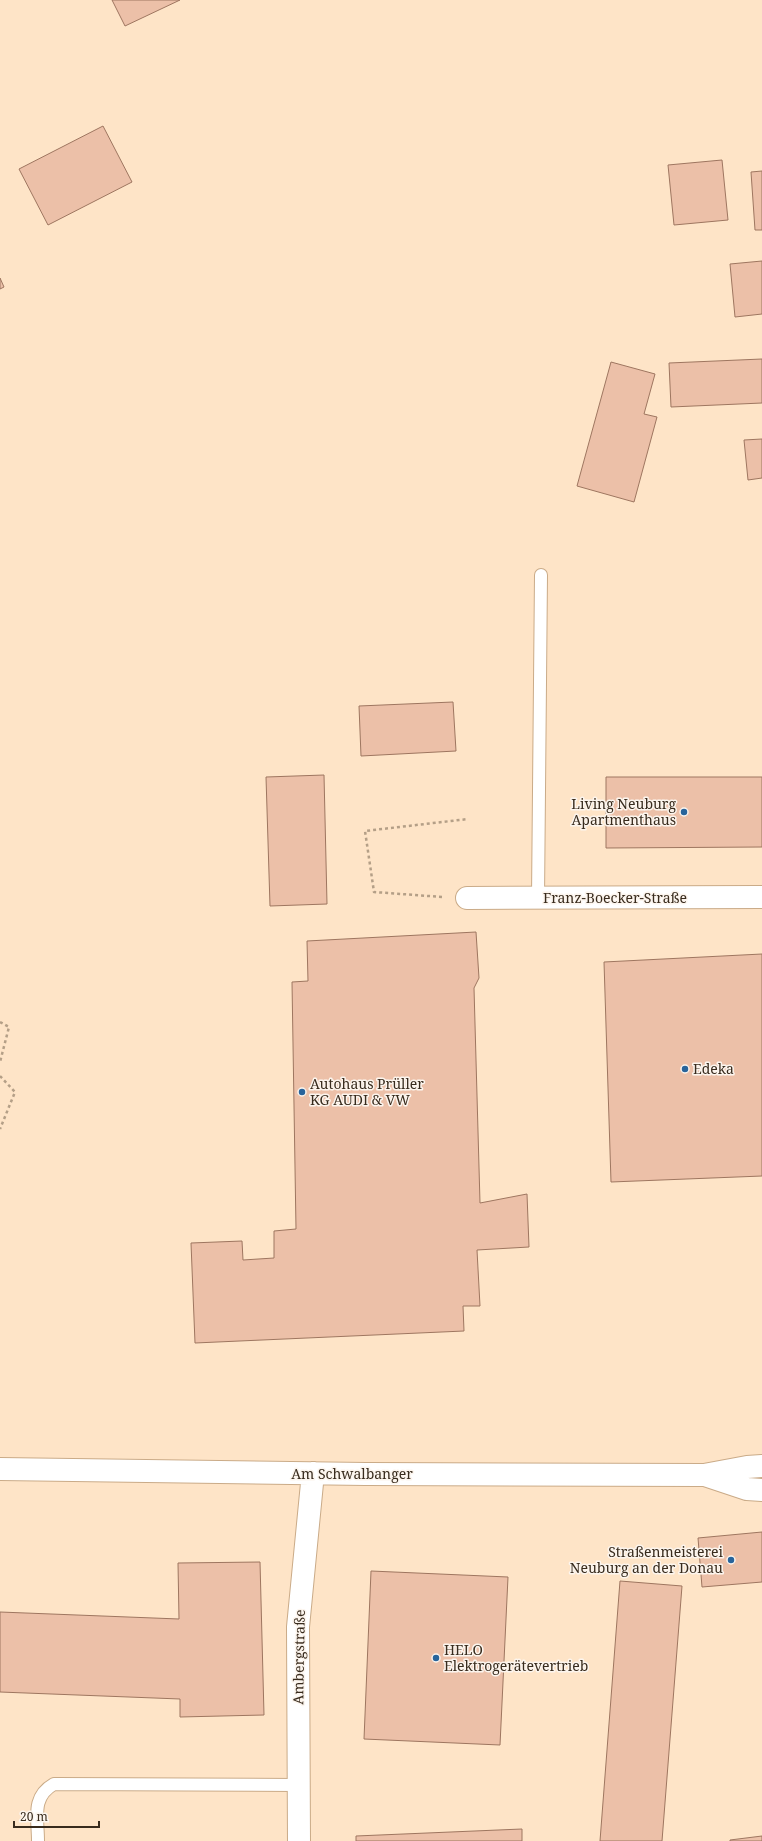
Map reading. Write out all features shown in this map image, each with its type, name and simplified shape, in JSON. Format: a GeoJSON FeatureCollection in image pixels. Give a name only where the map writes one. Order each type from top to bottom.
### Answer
{"type":"FeatureCollection","features":[{"type":"Feature","properties":{"kind":"street","name":"Franz-Boecker-Straße"},"geometry":{"type":"LineString","coordinates":[[467,898],[762,897]]}},
{"type":"Feature","properties":{"kind":"street","name":"Am Schwalbanger"},"geometry":{"type":"LineString","coordinates":[[0,1469],[313,1473],[704,1475],[747,1467],[762,1466]]}},
{"type":"Feature","properties":{"kind":"street","name":"Ambergstraße"},"geometry":{"type":"LineString","coordinates":[[299,1841],[298,1627],[313,1473]]}},
{"type":"Feature","properties":{"kind":"street","name":"Am Schwalbanger"},"geometry":{"type":"LineString","coordinates":[[704,1475],[747,1490],[762,1490]]}},
{"type":"Feature","properties":{"kind":"lane"},"geometry":{"type":"LineString","coordinates":[[538,898],[541,575]]}},
{"type":"Feature","properties":{"kind":"lane"},"geometry":{"type":"LineString","coordinates":[[38,1841],[37,1800],[44,1789],[54,1784],[298,1785]]}},
{"type":"Feature","properties":{"kind":"path"},"geometry":{"type":"LineString","coordinates":[[467,898],[374,892],[365,831],[468,819]]}},
{"type":"Feature","properties":{"kind":"path"},"geometry":{"type":"LineString","coordinates":[[0,1022],[9,1026],[0,1062]]}},
{"type":"Feature","properties":{"kind":"path"},"geometry":{"type":"LineString","coordinates":[[0,1076],[15,1092],[0,1129]]}},
{"type":"Feature","properties":{"kind":"building"},"geometry":{"type":"Polygon","coordinates":[[[112,0],[180,0],[125,26],[112,0]]]}},
{"type":"Feature","properties":{"kind":"building"},"geometry":{"type":"Polygon","coordinates":[[[103,126],[132,182],[48,225],[19,169],[103,126]]]}},
{"type":"Feature","properties":{"kind":"building"},"geometry":{"type":"Polygon","coordinates":[[[722,160],[728,220],[674,225],[668,165],[722,160]]]}},
{"type":"Feature","properties":{"kind":"building"},"geometry":{"type":"Polygon","coordinates":[[[762,171],[762,230],[755,230],[751,172],[762,171]]]}},
{"type":"Feature","properties":{"kind":"building"},"geometry":{"type":"Polygon","coordinates":[[[762,261],[762,314],[735,317],[730,264],[762,261]]]}},
{"type":"Feature","properties":{"kind":"building"},"geometry":{"type":"Polygon","coordinates":[[[0,278],[4,287],[0,289],[0,278]]]}},
{"type":"Feature","properties":{"kind":"building"},"geometry":{"type":"Polygon","coordinates":[[[762,359],[762,403],[671,407],[669,363],[762,359]]]}},
{"type":"Feature","properties":{"kind":"building"},"geometry":{"type":"Polygon","coordinates":[[[611,362],[655,374],[644,414],[657,417],[634,502],[577,486],[611,362]]]}},
{"type":"Feature","properties":{"kind":"building"},"geometry":{"type":"Polygon","coordinates":[[[762,439],[762,478],[748,480],[744,440],[762,439]]]}},
{"type":"Feature","properties":{"kind":"building"},"geometry":{"type":"Polygon","coordinates":[[[453,702],[456,751],[361,756],[359,706],[453,702]]]}},
{"type":"Feature","properties":{"kind":"building"},"geometry":{"type":"Polygon","coordinates":[[[324,775],[327,904],[270,906],[266,777],[324,775]]]}},
{"type":"Feature","properties":{"kind":"building","name":"Living Neuburg Apartmenthaus"},"geometry":{"type":"Polygon","coordinates":[[[606,777],[762,777],[762,847],[606,848],[606,777]]]}},
{"type":"Feature","properties":{"kind":"building"},"geometry":{"type":"Polygon","coordinates":[[[476,932],[479,978],[474,988],[480,1203],[527,1194],[529,1247],[477,1250],[480,1306],[463,1306],[464,1331],[195,1343],[191,1243],[242,1241],[243,1260],[274,1258],[274,1231],[296,1229],[292,982],[308,981],[307,941],[476,932]]]}},
{"type":"Feature","properties":{"kind":"building","name":"Edeka"},"geometry":{"type":"Polygon","coordinates":[[[762,954],[762,1176],[611,1182],[604,962],[762,954]]]}},
{"type":"Feature","properties":{"kind":"building","name":"Straßenmeisterei Neuburg an der Donau"},"geometry":{"type":"Polygon","coordinates":[[[762,1532],[762,1582],[702,1587],[698,1538],[762,1532]]]}},
{"type":"Feature","properties":{"kind":"building"},"geometry":{"type":"Polygon","coordinates":[[[260,1562],[264,1715],[180,1717],[180,1699],[0,1692],[0,1612],[179,1619],[178,1563],[260,1562]]]}},
{"type":"Feature","properties":{"kind":"building","name":"HELO Elektrogerätevertrieb"},"geometry":{"type":"Polygon","coordinates":[[[371,1571],[508,1577],[500,1745],[364,1739],[371,1571]]]}},
{"type":"Feature","properties":{"kind":"building"},"geometry":{"type":"Polygon","coordinates":[[[620,1581],[682,1586],[662,1841],[600,1841],[620,1581]]]}},
{"type":"Feature","properties":{"kind":"building"},"geometry":{"type":"Polygon","coordinates":[[[522,1829],[522,1841],[356,1841],[356,1836],[522,1829]]]}},
{"type":"Feature","properties":{"kind":"building"},"geometry":{"type":"Polygon","coordinates":[[[762,1836],[762,1841],[730,1841],[730,1840],[762,1836]]]}},
{"type":"Feature","properties":{"kind":"place","name":"Living Neuburg Apartmenthaus"},"geometry":{"type":"Point","coordinates":[684,812]}},
{"type":"Feature","properties":{"kind":"place","name":"Edeka"},"geometry":{"type":"Point","coordinates":[685,1069]}},
{"type":"Feature","properties":{"kind":"place","name":"Autohaus Prüller KG AUDI & VW"},"geometry":{"type":"Point","coordinates":[302,1092]}},
{"type":"Feature","properties":{"kind":"place","name":"Straßenmeisterei Neuburg an der Donau"},"geometry":{"type":"Point","coordinates":[731,1560]}},
{"type":"Feature","properties":{"kind":"place","name":"HELO Elektrogerätevertrieb"},"geometry":{"type":"Point","coordinates":[436,1658]}}]}
